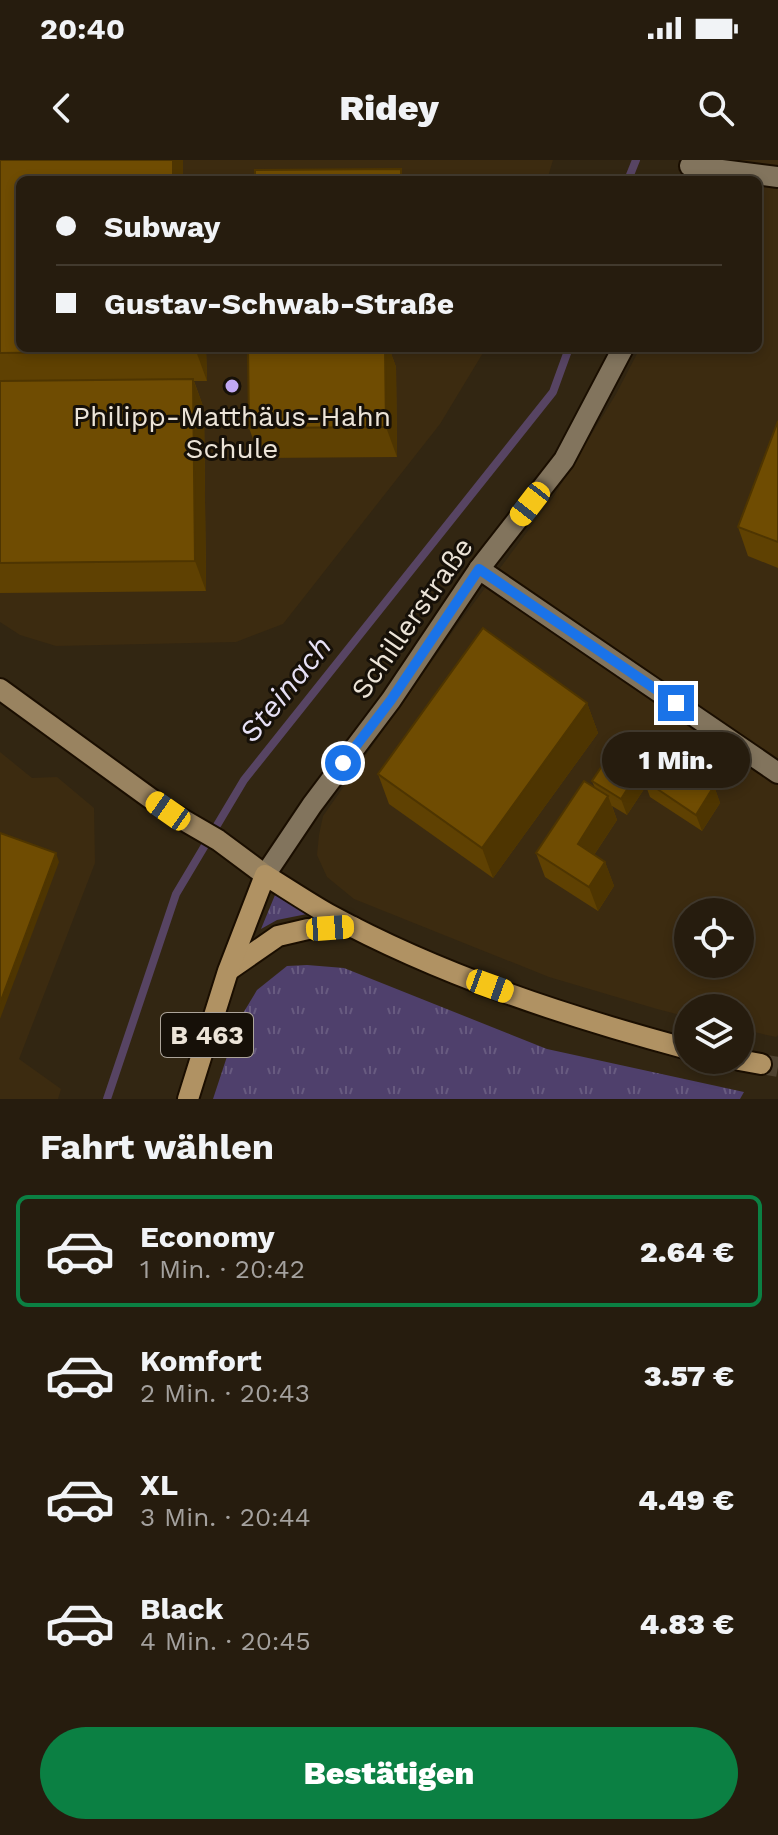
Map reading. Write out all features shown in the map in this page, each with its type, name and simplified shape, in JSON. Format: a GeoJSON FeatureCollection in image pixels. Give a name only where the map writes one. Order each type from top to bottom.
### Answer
{"type":"FeatureCollection","features":[{"type":"Feature","properties":{"kind":"main road"},"geometry":{"type":"LineString","coordinates":[[265,875],[353,927],[465,977],[603,1026],[674,1045]]}},
{"type":"Feature","properties":{"kind":"main road","name":"B 463"},"geometry":{"type":"LineString","coordinates":[[188,1099],[228,971],[265,875]]}},
{"type":"Feature","properties":{"kind":"main road"},"geometry":{"type":"LineString","coordinates":[[228,971],[278,936],[308,929],[353,927]]}},
{"type":"Feature","properties":{"kind":"main road"},"geometry":{"type":"LineString","coordinates":[[754,1063],[761,1064]]}},
{"type":"Feature","properties":{"kind":"street"},"geometry":{"type":"LineString","coordinates":[[688,169],[778,177]]}},
{"type":"Feature","properties":{"kind":"street","name":"Schillerstraße"},"geometry":{"type":"LineString","coordinates":[[265,875],[312,805],[391,700],[479,569],[564,460],[621,352]]}},
{"type":"Feature","properties":{"kind":"street"},"geometry":{"type":"LineString","coordinates":[[479,569],[778,773]]}},
{"type":"Feature","properties":{"kind":"street"},"geometry":{"type":"LineString","coordinates":[[0,689],[168,811],[218,840],[265,875]]}},
{"type":"Feature","properties":{"kind":"shaded area","name":"Philipp-Matthäus-Hahn Schule"},"geometry":{"type":"Polygon","coordinates":[[[0,160],[553,160],[548,176],[16,176],[16,352],[484,352],[440,424],[283,624],[236,642],[56,646],[20,635],[0,622],[0,160]]]}},
{"type":"Feature","properties":{"kind":"shaded area"},"geometry":{"type":"Polygon","coordinates":[[[702,160],[778,160],[776,1037],[754,1032],[754,994],[674,994],[674,1013],[549,977],[354,899],[327,877],[317,855],[323,816],[461,620],[554,496],[638,352],[762,352],[762,176],[699,176],[702,160]]]}},
{"type":"Feature","properties":{"kind":"shaded area"},"geometry":{"type":"Polygon","coordinates":[[[0,752],[32,778],[57,777],[94,808],[95,863],[19,1059],[61,1089],[58,1099],[0,1099],[0,752]]]}},
{"type":"Feature","properties":{"kind":"green space"},"geometry":{"type":"Polygon","coordinates":[[[275,895],[307,914],[277,920],[261,929],[275,895]]]}},
{"type":"Feature","properties":{"kind":"green space"},"geometry":{"type":"Polygon","coordinates":[[[287,966],[344,968],[547,1049],[744,1092],[740,1099],[213,1099],[239,1020],[257,990],[287,966]]]}},
{"type":"Feature","properties":{"kind":"building"},"geometry":{"type":"Polygon","coordinates":[[[0,160],[173,160],[173,176],[16,176],[16,352],[98,352],[0,353],[0,160]]]}},
{"type":"Feature","properties":{"kind":"building"},"geometry":{"type":"Polygon","coordinates":[[[401,169],[401,176],[255,176],[255,170],[401,169]]]}},
{"type":"Feature","properties":{"kind":"building"},"geometry":{"type":"Polygon","coordinates":[[[248,352],[385,352],[386,427],[249,428],[248,352]]]}},
{"type":"Feature","properties":{"kind":"building"},"geometry":{"type":"Polygon","coordinates":[[[193,379],[195,561],[0,563],[0,381],[193,379]]]}},
{"type":"Feature","properties":{"kind":"building"},"geometry":{"type":"Polygon","coordinates":[[[778,421],[778,542],[738,527],[778,421]]]}},
{"type":"Feature","properties":{"kind":"building"},"geometry":{"type":"Polygon","coordinates":[[[483,628],[587,703],[482,848],[378,774],[483,628]]]}},
{"type":"Feature","properties":{"kind":"building"},"geometry":{"type":"Polygon","coordinates":[[[674,733],[694,746],[682,765],[714,786],[696,815],[644,780],[674,733]]]}},
{"type":"Feature","properties":{"kind":"building"},"geometry":{"type":"Polygon","coordinates":[[[616,745],[644,763],[621,799],[592,781],[616,745]]]}},
{"type":"Feature","properties":{"kind":"building"},"geometry":{"type":"Polygon","coordinates":[[[584,781],[608,796],[578,844],[605,862],[589,887],[536,853],[584,781]]]}},
{"type":"Feature","properties":{"kind":"building"},"geometry":{"type":"Polygon","coordinates":[[[0,833],[56,853],[0,1003],[0,833]]]}},
{"type":"Feature","properties":{"kind":"waterway","name":"Steinach"},"geometry":{"type":"LineString","coordinates":[[630,176],[636,160]]}},
{"type":"Feature","properties":{"kind":"waterway","name":"Steinach"},"geometry":{"type":"LineString","coordinates":[[107,1099],[176,894],[244,780],[553,392],[568,352]]}},
{"type":"Feature","properties":{"kind":"tunnel"},"geometry":{"type":"LineString","coordinates":[[761,1064],[778,1067]]}},
{"type":"Feature","properties":{"kind":"place","name":"Philipp-Matthäus-Hahn Schule"},"geometry":{"type":"Point","coordinates":[232,386]}},
{"type":"Feature","properties":{"kind":"route"},"geometry":{"type":"LineString","coordinates":[[343,763],[391,700],[479,569],[676,703]]}}]}
